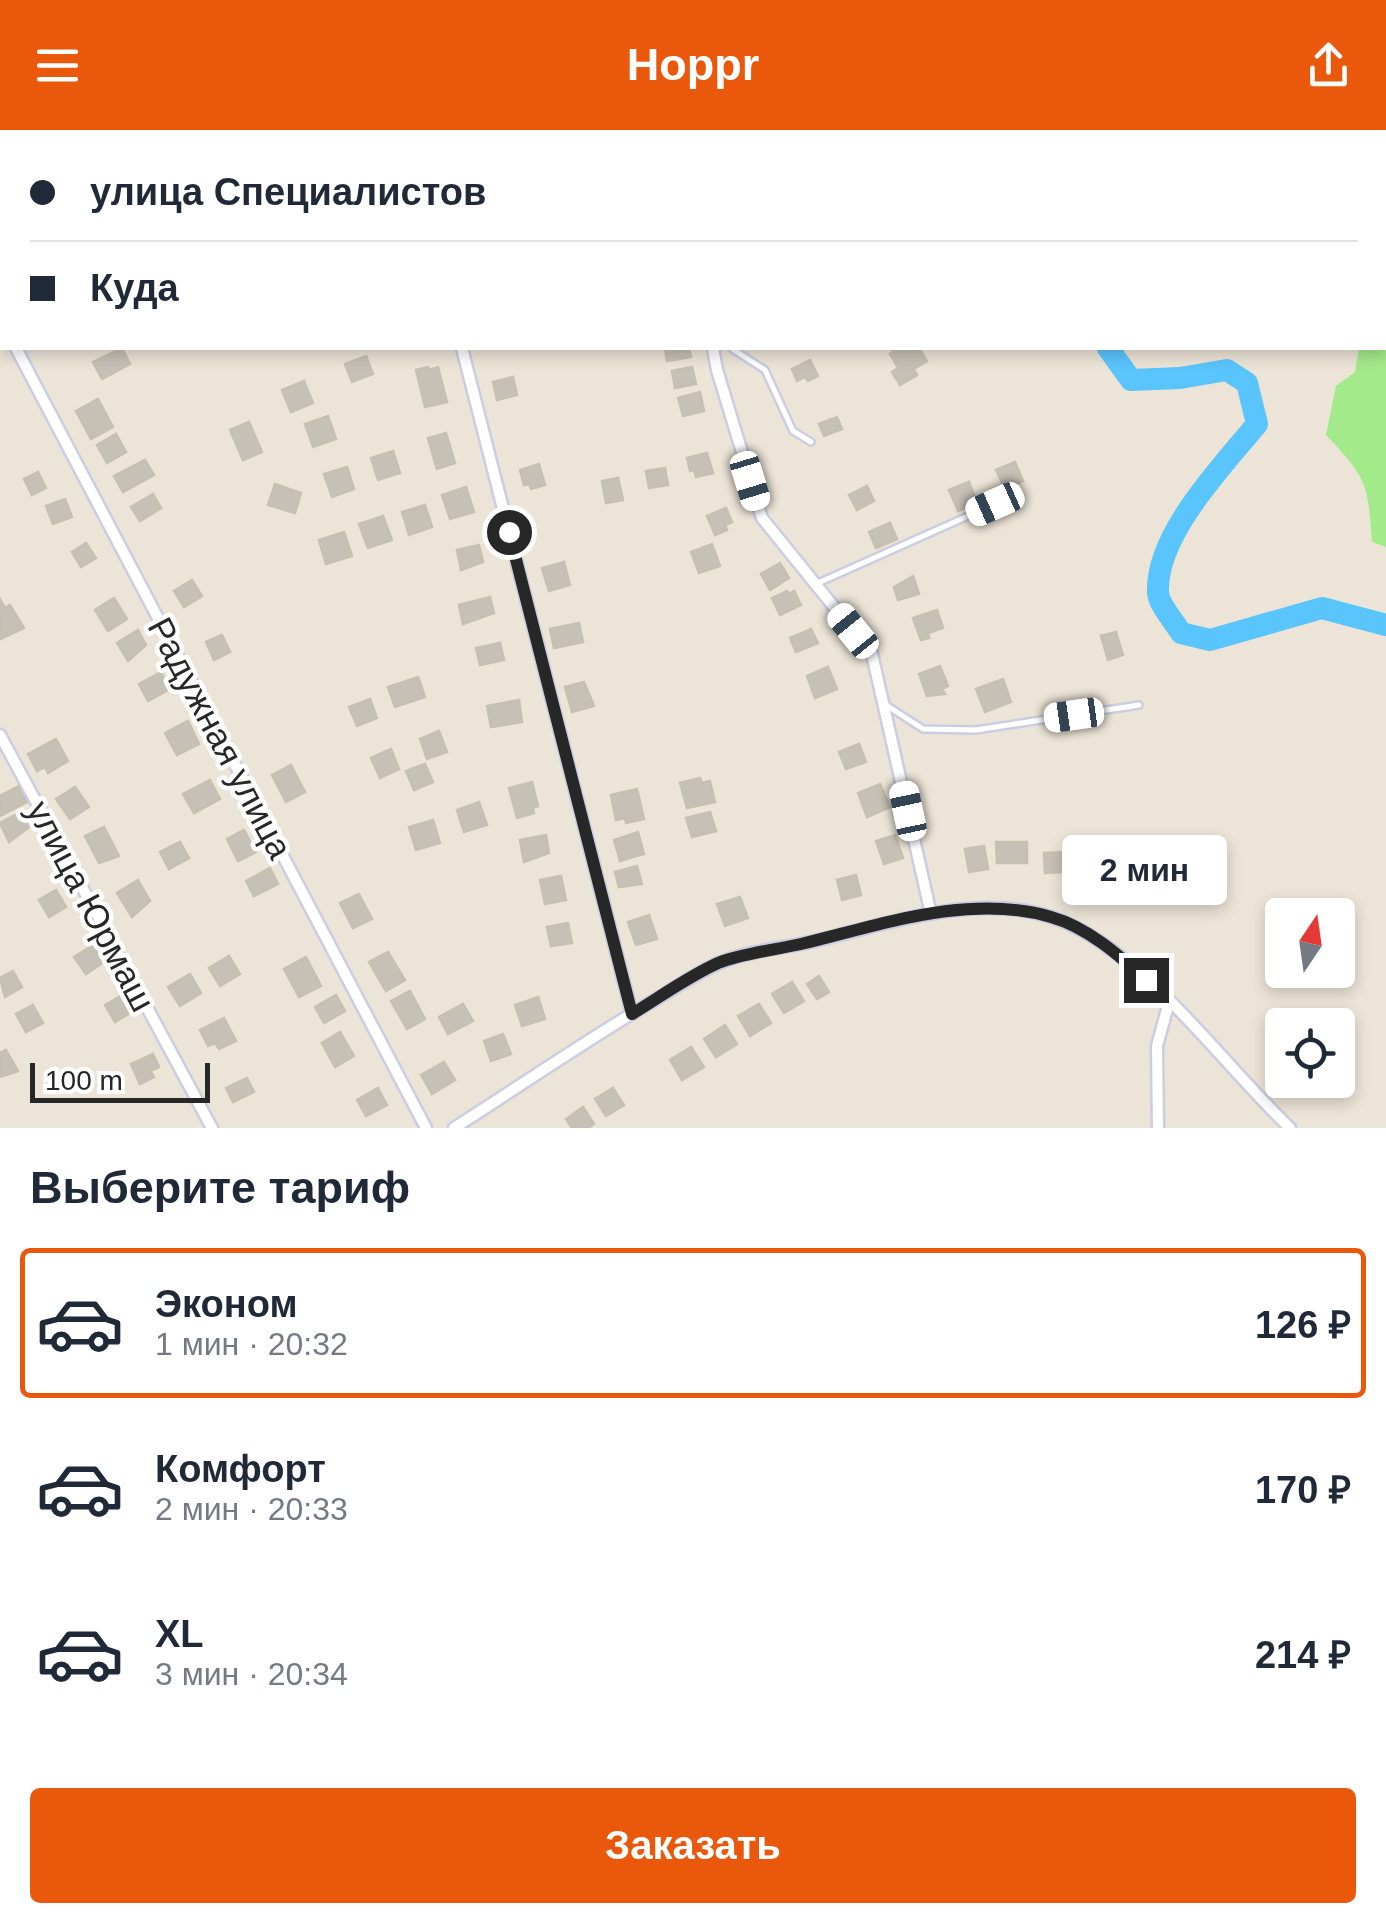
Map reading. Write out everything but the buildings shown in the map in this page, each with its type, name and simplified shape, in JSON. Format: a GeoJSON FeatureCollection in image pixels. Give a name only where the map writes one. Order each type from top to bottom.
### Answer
{"type":"FeatureCollection","features":[{"type":"Feature","properties":{"kind":"street","name":"Радужная улица"},"geometry":{"type":"LineString","coordinates":[[17,350],[426,1128]]}},
{"type":"Feature","properties":{"kind":"street"},"geometry":{"type":"LineString","coordinates":[[463,350],[632,1014]]}},
{"type":"Feature","properties":{"kind":"street"},"geometry":{"type":"LineString","coordinates":[[714,350],[762,518],[872,654],[930,914]]}},
{"type":"Feature","properties":{"kind":"street","name":"улица Юрмаш"},"geometry":{"type":"LineString","coordinates":[[0,735],[212,1128]]}},
{"type":"Feature","properties":{"kind":"street"},"geometry":{"type":"LineString","coordinates":[[454,1128],[719,963],[930,914],[979,908],[1017,909],[1053,917],[1082,930],[1123,958],[1290,1128]]}},
{"type":"Feature","properties":{"kind":"street"},"geometry":{"type":"LineString","coordinates":[[1158,1128],[1156,1046],[1168,1002]]}},
{"type":"Feature","properties":{"kind":"lane"},"geometry":{"type":"LineString","coordinates":[[734,350],[764,370],[794,431],[811,442]]}},
{"type":"Feature","properties":{"kind":"lane"},"geometry":{"type":"LineString","coordinates":[[815,584],[995,504]]}},
{"type":"Feature","properties":{"kind":"lane"},"geometry":{"type":"LineString","coordinates":[[884,703],[923,729],[976,730],[1139,706]]}},
{"type":"Feature","properties":{"kind":"green space"},"geometry":{"type":"Polygon","coordinates":[[[1359,350],[1386,350],[1386,547],[1372,542],[1369,507],[1358,472],[1326,435],[1336,386],[1355,372],[1359,350]]]}},
{"type":"Feature","properties":{"kind":"waterway"},"geometry":{"type":"LineString","coordinates":[[1109,350],[1131,380],[1180,378],[1227,370],[1247,383],[1257,424],[1194,502],[1179,525],[1160,570],[1159,597],[1181,633],[1210,640],[1322,608],[1386,625]]}},
{"type":"Feature","properties":{"kind":"route"},"geometry":{"type":"LineString","coordinates":[[509,532],[632,1014],[719,963],[930,914],[979,908],[1017,909],[1053,917],[1082,930],[1123,958],[1146,980]]}}]}
